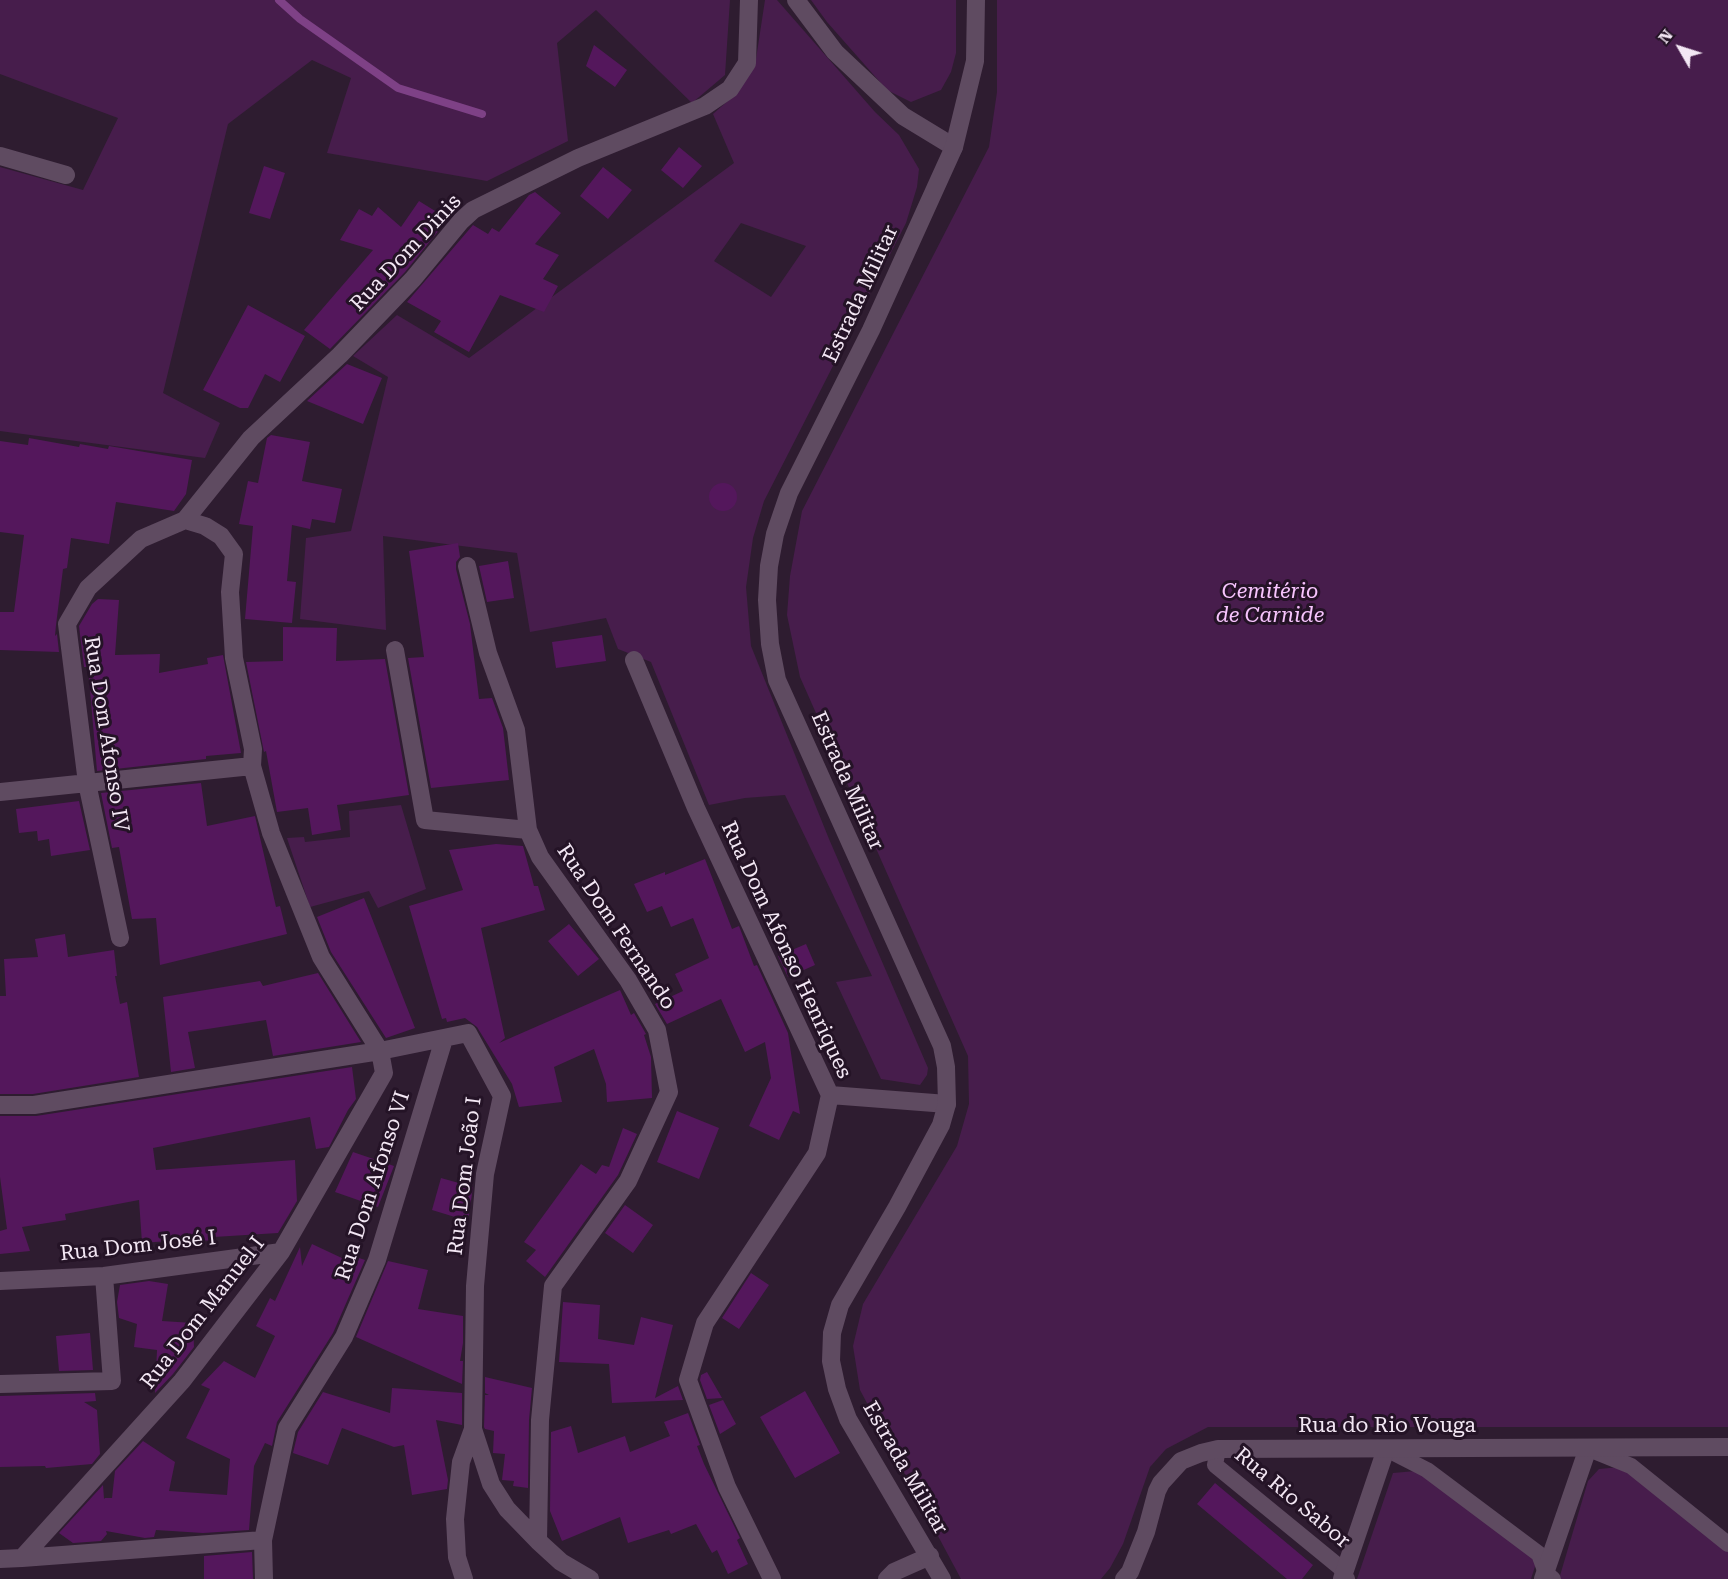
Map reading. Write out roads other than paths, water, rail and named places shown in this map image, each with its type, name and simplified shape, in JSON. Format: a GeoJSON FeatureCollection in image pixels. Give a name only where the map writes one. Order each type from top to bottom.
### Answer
{"type":"FeatureCollection","features":[{"type":"Feature","properties":{"kind":"street","name":"Rua Dom Dinis"},"geometry":{"type":"LineString","coordinates":[[185,520],[251,438],[348,347],[413,279],[461,221],[473,210],[578,158],[705,106],[730,89],[747,63],[749,0]]}},
{"type":"Feature","properties":{"kind":"street"},"geometry":{"type":"LineString","coordinates":[[796,0],[835,52],[903,117],[954,147]]}},
{"type":"Feature","properties":{"kind":"street","name":"Estrada Militar"},"geometry":{"type":"LineString","coordinates":[[942,1579],[848,1419],[837,1389],[831,1361],[832,1333],[840,1305],[903,1197],[941,1125],[947,1104],[946,1067],[942,1046],[777,680],[770,644],[767,600],[775,534],[789,493],[871,330],[954,147],[975,61],[976,0]]}},
{"type":"Feature","properties":{"kind":"street"},"geometry":{"type":"LineString","coordinates":[[0,156],[66,175]]}},
{"type":"Feature","properties":{"kind":"street"},"geometry":{"type":"LineString","coordinates":[[185,520],[204,526],[220,536],[234,554],[230,592],[234,658],[253,749],[252,766],[271,833],[321,957],[380,1051]]}},
{"type":"Feature","properties":{"kind":"street","name":"Rua Dom Afonso IV"},"geometry":{"type":"LineString","coordinates":[[120,938],[87,783],[67,624],[88,588],[141,538],[185,520]]}},
{"type":"Feature","properties":{"kind":"street","name":"Rua Dom Fernando"},"geometry":{"type":"LineString","coordinates":[[467,566],[488,653],[516,730],[528,830],[540,857],[628,980],[657,1030],[669,1092],[628,1181],[553,1286],[540,1420],[538,1541]]}},
{"type":"Feature","properties":{"kind":"street"},"geometry":{"type":"LineString","coordinates":[[395,650],[424,820],[528,830]]}},
{"type":"Feature","properties":{"kind":"street","name":"Rua Dom Afonso Henriques"},"geometry":{"type":"LineString","coordinates":[[634,660],[696,808],[830,1095],[817,1153],[705,1323],[688,1380],[727,1487],[772,1579]]}},
{"type":"Feature","properties":{"kind":"street"},"geometry":{"type":"LineString","coordinates":[[0,792],[252,766]]}},
{"type":"Feature","properties":{"kind":"street","name":"Rua Dom João I"},"geometry":{"type":"LineString","coordinates":[[0,1105],[34,1105],[380,1051],[468,1033],[502,1096],[485,1174],[475,1286],[473,1429],[491,1484],[507,1509],[561,1562],[590,1579]]}},
{"type":"Feature","properties":{"kind":"street","name":"Rua Dom Afonso VI"},"geometry":{"type":"LineString","coordinates":[[264,1579],[263,1540],[287,1428],[344,1337],[377,1260],[444,1039]]}},
{"type":"Feature","properties":{"kind":"street","name":"Rua Dom Manuel I"},"geometry":{"type":"LineString","coordinates":[[22,1558],[182,1381],[281,1252],[384,1073],[380,1051]]}},
{"type":"Feature","properties":{"kind":"street"},"geometry":{"type":"LineString","coordinates":[[830,1095],[947,1104]]}},
{"type":"Feature","properties":{"kind":"street","name":"Rua Dom José I"},"geometry":{"type":"LineString","coordinates":[[0,1281],[104,1276],[281,1252]]}},
{"type":"Feature","properties":{"kind":"street"},"geometry":{"type":"LineString","coordinates":[[0,1384],[112,1381],[104,1276]]}},
{"type":"Feature","properties":{"kind":"street"},"geometry":{"type":"LineString","coordinates":[[464,1579],[457,1557],[455,1519],[461,1462],[473,1429]]}},
{"type":"Feature","properties":{"kind":"street","name":"Rua do Rio Vouga"},"geometry":{"type":"LineString","coordinates":[[1130,1577],[1161,1483],[1181,1461],[1190,1456],[1218,1449],[1728,1446]]}},
{"type":"Feature","properties":{"kind":"street"},"geometry":{"type":"LineString","coordinates":[[1548,1577],[1587,1448],[1631,1466],[1728,1544]]}},
{"type":"Feature","properties":{"kind":"street","name":"Rua Rio Sabor"},"geometry":{"type":"LineString","coordinates":[[1218,1449],[1215,1466],[1342,1569],[1344,1578]]}},
{"type":"Feature","properties":{"kind":"street"},"geometry":{"type":"LineString","coordinates":[[1344,1578],[1386,1449],[1427,1470],[1539,1554],[1548,1577]]}},
{"type":"Feature","properties":{"kind":"street"},"geometry":{"type":"LineString","coordinates":[[0,1559],[263,1540]]}},
{"type":"Feature","properties":{"kind":"street","name":"Estrada Militar"},"geometry":{"type":"LineString","coordinates":[[887,1579],[894,1572],[930,1556]]}},
{"type":"Feature","properties":{"kind":"waterway"},"geometry":{"type":"LineString","coordinates":[[279,0],[300,19],[398,88],[482,114]]}},
{"type":"Feature","properties":{"kind":"park label","name":"Cemitério de Carnide"},"geometry":{"type":"Point","coordinates":[1270,604]}}]}
